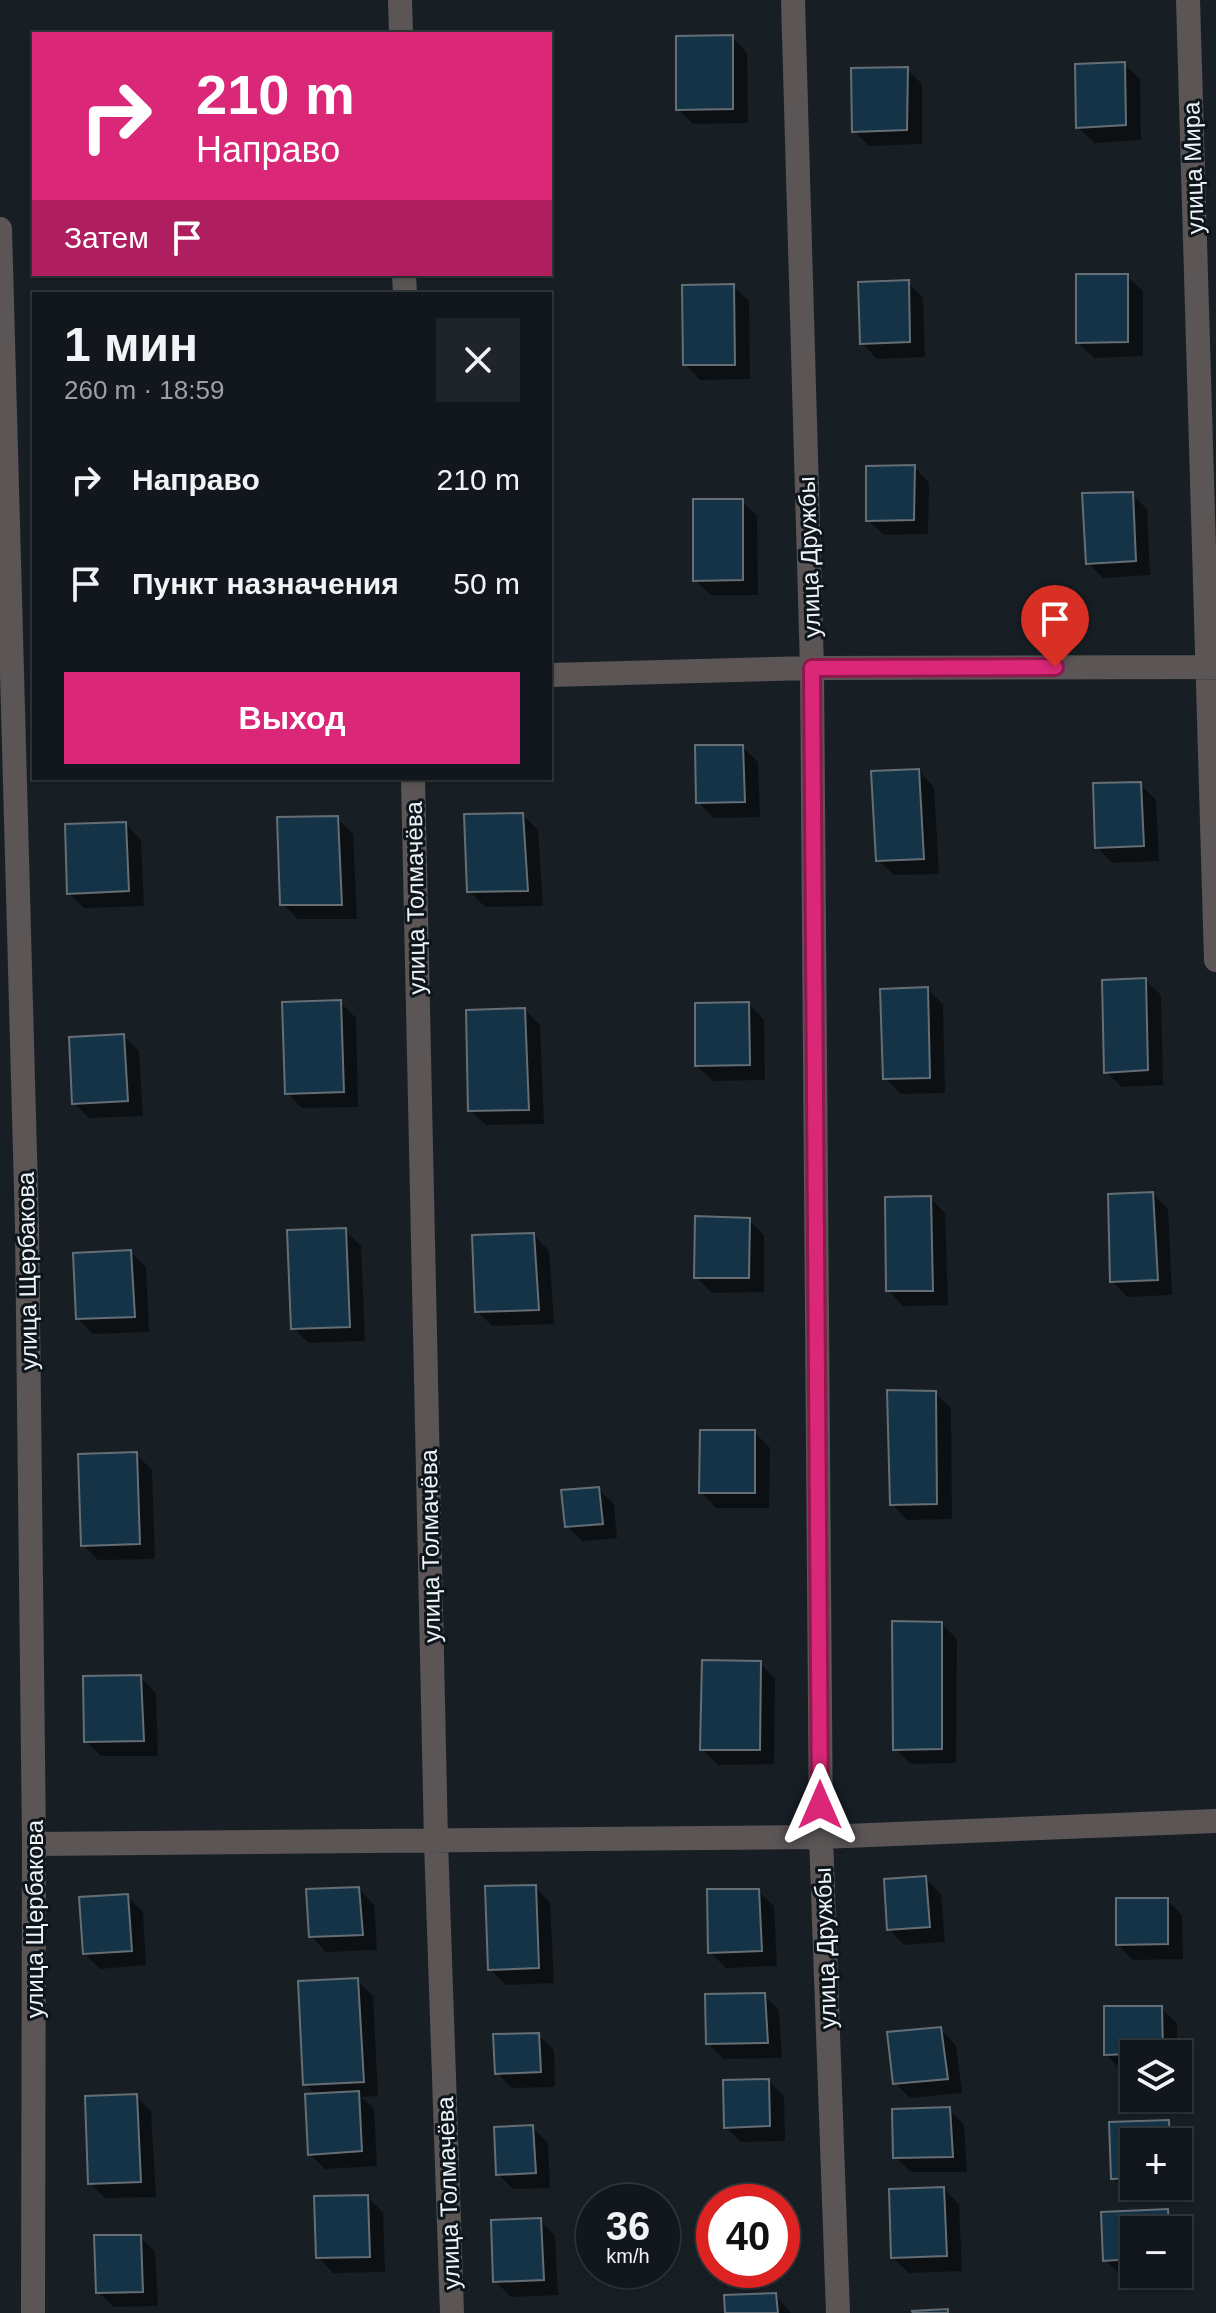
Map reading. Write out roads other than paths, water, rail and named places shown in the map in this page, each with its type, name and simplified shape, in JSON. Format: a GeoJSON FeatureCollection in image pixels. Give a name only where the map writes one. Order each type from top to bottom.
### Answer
{"type":"FeatureCollection","features":[{"type":"Feature","properties":{"kind":"street"},"geometry":{"type":"LineString","coordinates":[[400,0],[401,32]]}},
{"type":"Feature","properties":{"kind":"street","name":"улица Дружбы"},"geometry":{"type":"LineString","coordinates":[[793,0],[812,668],[821,1837],[838,2313]]}},
{"type":"Feature","properties":{"kind":"street","name":"улица Мира"},"geometry":{"type":"LineString","coordinates":[[1188,0],[1211,667],[1216,960]]}},
{"type":"Feature","properties":{"kind":"street","name":"улица Щербакова"},"geometry":{"type":"LineString","coordinates":[[0,229],[23,690],[34,1844],[33,2313]]}},
{"type":"Feature","properties":{"kind":"street"},"geometry":{"type":"LineString","coordinates":[[552,675],[812,668],[1211,667]]}},
{"type":"Feature","properties":{"kind":"street","name":"улица Толмачёва"},"geometry":{"type":"LineString","coordinates":[[413,780],[436,1841],[452,2313]]}},
{"type":"Feature","properties":{"kind":"street"},"geometry":{"type":"LineString","coordinates":[[34,1844],[821,1837],[1216,1821]]}}]}
